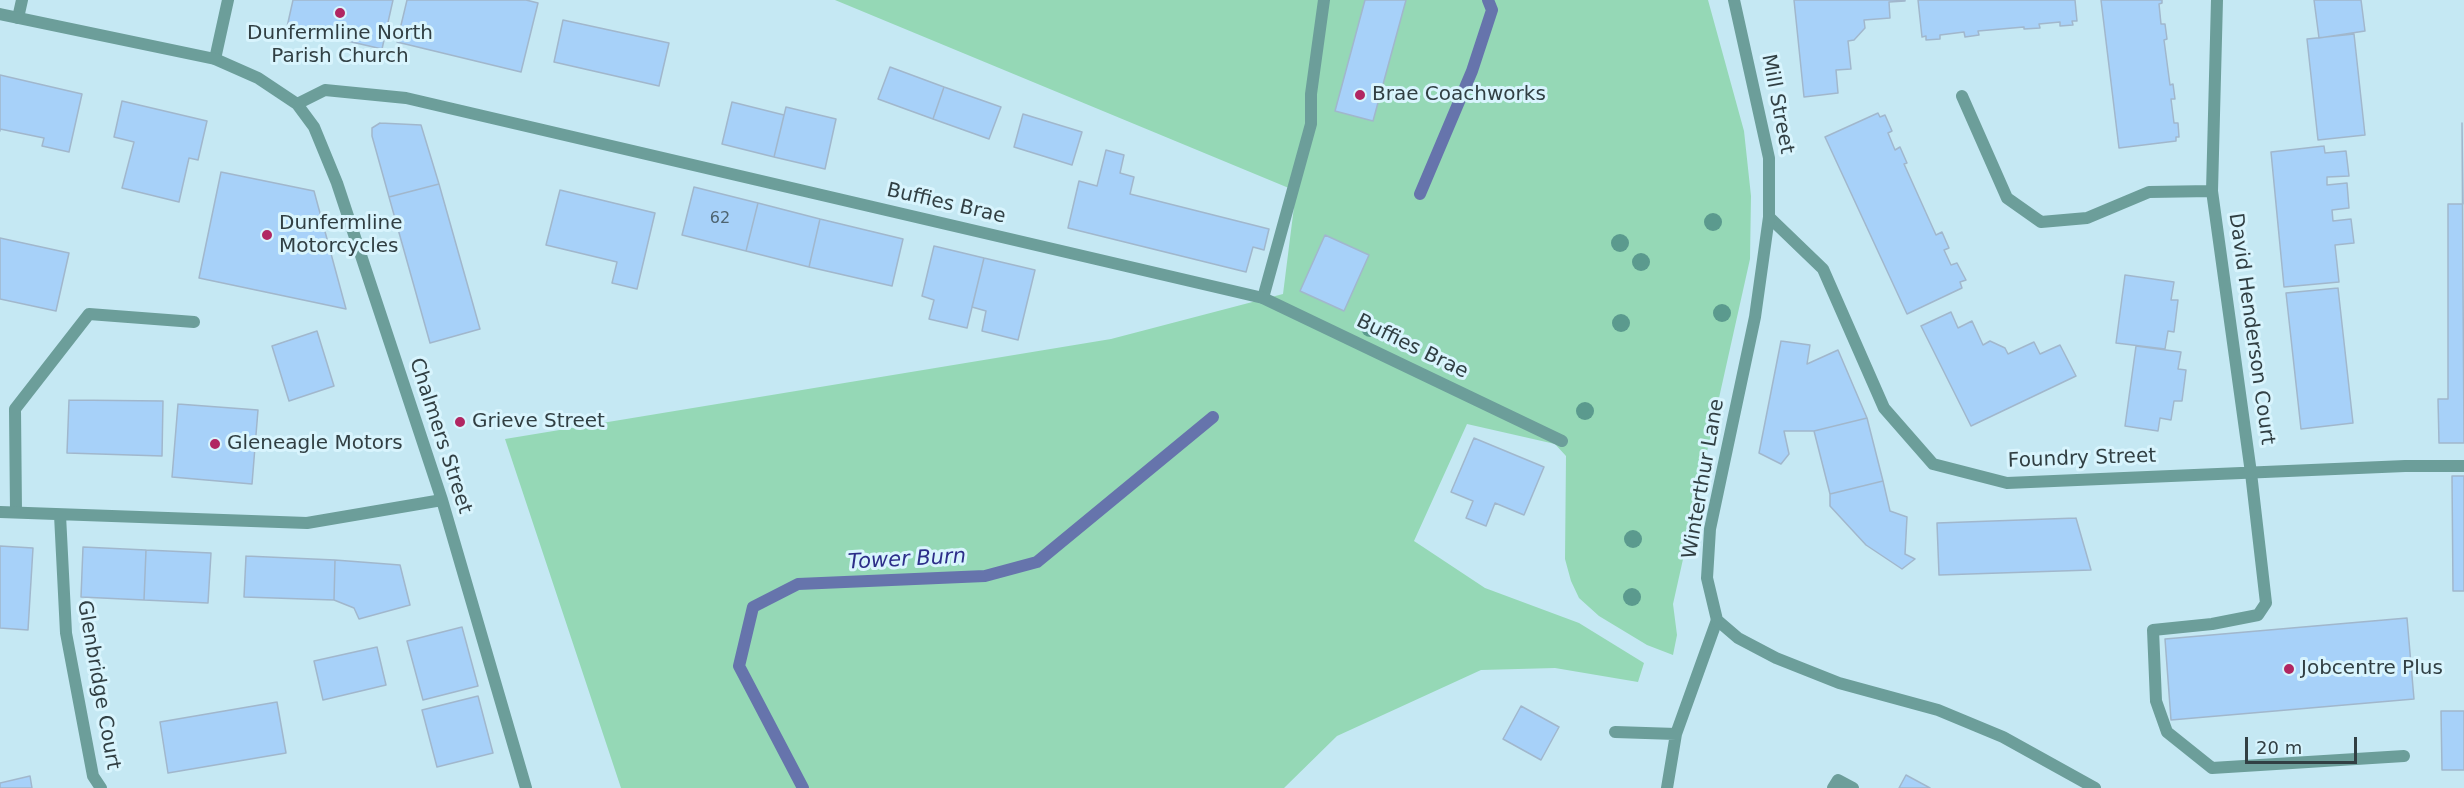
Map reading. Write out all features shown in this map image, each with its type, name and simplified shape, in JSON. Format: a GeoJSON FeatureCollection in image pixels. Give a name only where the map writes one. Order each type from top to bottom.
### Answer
{"type":"FeatureCollection","features":[{"type":"Feature","properties":{"kind":"street"},"geometry":{"type":"LineString","coordinates":[[18,18],[22,0]]}},
{"type":"Feature","properties":{"kind":"street"},"geometry":{"type":"LineString","coordinates":[[215,59],[228,0]]}},
{"type":"Feature","properties":{"kind":"street"},"geometry":{"type":"LineString","coordinates":[[1263,298],[1311,124],[1311,94],[1324,0]]}},
{"type":"Feature","properties":{"kind":"street","name":"Mill Street"},"geometry":{"type":"LineString","coordinates":[[1734,0],[1769,158],[1768,217]]}},
{"type":"Feature","properties":{"kind":"street","name":"David Henderson Court"},"geometry":{"type":"LineString","coordinates":[[2217,0],[2212,191],[2251,473],[2266,603],[2258,615],[2212,624],[2153,630],[2156,701],[2167,732],[2212,768],[2404,756]]}},
{"type":"Feature","properties":{"kind":"street"},"geometry":{"type":"LineString","coordinates":[[0,14],[215,59],[258,78],[297,104]]}},
{"type":"Feature","properties":{"kind":"street","name":"Buffies Brae"},"geometry":{"type":"LineString","coordinates":[[297,104],[325,90],[406,98],[1263,298],[1562,441]]}},
{"type":"Feature","properties":{"kind":"street","name":"David Henderson Court"},"geometry":{"type":"LineString","coordinates":[[1962,96],[2007,198],[2041,222],[2087,218],[2149,192],[2212,191]]}},
{"type":"Feature","properties":{"kind":"street","name":"Chalmers Street"},"geometry":{"type":"LineString","coordinates":[[297,104],[314,127],[337,183],[442,500],[526,788]]}},
{"type":"Feature","properties":{"kind":"street","name":"Foundry Street"},"geometry":{"type":"LineString","coordinates":[[1768,217],[1823,269],[1884,408],[1933,464],[2007,483],[2464,466]]}},
{"type":"Feature","properties":{"kind":"street","name":"Winterthur Lane"},"geometry":{"type":"LineString","coordinates":[[1717,620],[1707,578],[1710,529],[1755,317],[1768,217]]}},
{"type":"Feature","properties":{"kind":"street"},"geometry":{"type":"LineString","coordinates":[[16,512],[15,409],[89,314],[194,322]]}},
{"type":"Feature","properties":{"kind":"street"},"geometry":{"type":"LineString","coordinates":[[0,512],[307,523],[442,500]]}},
{"type":"Feature","properties":{"kind":"street","name":"Glenbridge Court"},"geometry":{"type":"LineString","coordinates":[[60,515],[66,633],[93,776],[100,788]]}},
{"type":"Feature","properties":{"kind":"street"},"geometry":{"type":"LineString","coordinates":[[1668,788],[1676,734],[1717,620],[1738,638],[1776,658],[1839,683],[1949,715],[2003,737],[2095,788]]}},
{"type":"Feature","properties":{"kind":"street"},"geometry":{"type":"LineString","coordinates":[[1615,732],[1676,734]]}},
{"type":"Feature","properties":{"kind":"street"},"geometry":{"type":"LineString","coordinates":[[1833,788],[1838,780],[1853,788]]}},
{"type":"Feature","properties":{"kind":"green space"},"geometry":{"type":"Polygon","coordinates":[[[835,0],[1708,0],[1744,131],[1751,196],[1750,259],[1673,604],[1677,635],[1673,655],[1647,645],[1599,616],[1579,598],[1565,559],[1566,456],[1555,444],[1467,424],[1414,541],[1485,588],[1579,623],[1644,663],[1638,682],[1555,668],[1481,670],[1337,736],[1284,788],[621,788],[505,439],[1111,339],[1283,294],[1296,191],[835,0]]]}},
{"type":"Feature","properties":{"kind":"building","name":"Dunfermline North Parish Church"},"geometry":{"type":"Polygon","coordinates":[[[293,0],[393,0],[382,49],[287,27],[293,0]]]}},
{"type":"Feature","properties":{"kind":"building"},"geometry":{"type":"Polygon","coordinates":[[[407,0],[526,0],[538,3],[521,72],[397,42],[407,0]]]}},
{"type":"Feature","properties":{"kind":"building"},"geometry":{"type":"Polygon","coordinates":[[[1365,0],[1406,0],[1373,121],[1335,111],[1365,0]]]}},
{"type":"Feature","properties":{"kind":"building"},"geometry":{"type":"Polygon","coordinates":[[[1794,0],[1905,1],[1889,2],[1890,18],[1864,20],[1865,28],[1854,40],[1848,41],[1851,69],[1836,70],[1838,93],[1804,97],[1794,0]]]}},
{"type":"Feature","properties":{"kind":"building"},"geometry":{"type":"Polygon","coordinates":[[[1918,0],[2075,0],[2077,21],[2072,21],[2073,25],[2060,26],[2060,22],[2039,24],[2040,28],[1978,31],[1979,35],[1965,37],[1964,32],[1940,35],[1940,39],[1926,40],[1926,36],[1922,37],[1918,0]]]}},
{"type":"Feature","properties":{"kind":"building"},"geometry":{"type":"Polygon","coordinates":[[[2101,0],[2162,0],[2159,4],[2161,24],[2165,24],[2167,39],[2164,40],[2170,85],[2173,84],[2175,99],[2171,99],[2174,123],[2178,123],[2179,137],[2176,137],[2176,141],[2119,148],[2101,0]]]}},
{"type":"Feature","properties":{"kind":"building"},"geometry":{"type":"Polygon","coordinates":[[[2314,0],[2361,0],[2365,31],[2319,38],[2314,0]]]}},
{"type":"Feature","properties":{"kind":"building"},"geometry":{"type":"Polygon","coordinates":[[[563,20],[669,43],[659,86],[554,62],[563,20]]]}},
{"type":"Feature","properties":{"kind":"building"},"geometry":{"type":"Polygon","coordinates":[[[2354,34],[2365,135],[2318,140],[2307,39],[2354,34]]]}},
{"type":"Feature","properties":{"kind":"building"},"geometry":{"type":"Polygon","coordinates":[[[890,67],[944,87],[933,119],[878,99],[890,67]]]}},
{"type":"Feature","properties":{"kind":"building"},"geometry":{"type":"Polygon","coordinates":[[[0,75],[82,94],[69,152],[42,146],[44,138],[0,129],[0,75]]]}},
{"type":"Feature","properties":{"kind":"building"},"geometry":{"type":"Polygon","coordinates":[[[944,87],[1001,107],[989,139],[933,119],[944,87]]]}},
{"type":"Feature","properties":{"kind":"building"},"geometry":{"type":"Polygon","coordinates":[[[122,101],[207,121],[198,160],[189,158],[179,202],[122,188],[134,142],[114,137],[122,101]]]}},
{"type":"Feature","properties":{"kind":"building"},"geometry":{"type":"Polygon","coordinates":[[[732,102],[784,115],[774,157],[722,144],[732,102]]]}},
{"type":"Feature","properties":{"kind":"building"},"geometry":{"type":"Polygon","coordinates":[[[786,107],[836,119],[825,169],[774,157],[786,107]]]}},
{"type":"Feature","properties":{"kind":"building"},"geometry":{"type":"Polygon","coordinates":[[[1878,113],[1880,117],[1885,115],[1892,131],[1888,133],[1895,150],[1900,147],[1907,163],[1904,164],[1936,235],[1942,232],[1949,248],[1944,250],[1951,265],[1957,263],[1966,280],[1960,282],[1962,288],[1907,314],[1825,137],[1878,113]]]}},
{"type":"Feature","properties":{"kind":"building"},"geometry":{"type":"Polygon","coordinates":[[[1023,114],[1082,132],[1072,165],[1014,147],[1023,114]]]}},
{"type":"Feature","properties":{"kind":"building"},"geometry":{"type":"Polygon","coordinates":[[[380,123],[421,125],[439,184],[389,197],[372,136],[372,128],[380,123]]]}},
{"type":"Feature","properties":{"kind":"building"},"geometry":{"type":"Polygon","coordinates":[[[2324,146],[2325,153],[2346,151],[2349,176],[2327,177],[2327,185],[2347,183],[2349,208],[2332,210],[2333,221],[2351,219],[2354,243],[2335,245],[2339,282],[2284,287],[2271,152],[2324,146]]]}},
{"type":"Feature","properties":{"kind":"building"},"geometry":{"type":"Polygon","coordinates":[[[1106,150],[1124,155],[1120,173],[1134,177],[1130,194],[1269,229],[1264,250],[1253,247],[1246,272],[1068,228],[1079,181],[1097,186],[1106,150]]]}},
{"type":"Feature","properties":{"kind":"building","name":"Dunfermline Motorcycles"},"geometry":{"type":"Polygon","coordinates":[[[221,172],[314,191],[346,309],[199,278],[221,172]]]}},
{"type":"Feature","properties":{"kind":"building"},"geometry":{"type":"Polygon","coordinates":[[[439,184],[480,329],[430,343],[389,197],[439,184]]]}},
{"type":"Feature","properties":{"kind":"building"},"geometry":{"type":"Polygon","coordinates":[[[694,187],[758,203],[746,251],[682,235],[694,187]]]}},
{"type":"Feature","properties":{"kind":"building"},"geometry":{"type":"Polygon","coordinates":[[[560,190],[655,213],[637,289],[612,283],[617,262],[546,245],[560,190]]]}},
{"type":"Feature","properties":{"kind":"building"},"geometry":{"type":"Polygon","coordinates":[[[758,203],[820,219],[809,267],[746,251],[758,203]]]}},
{"type":"Feature","properties":{"kind":"building"},"geometry":{"type":"Polygon","coordinates":[[[2448,204],[2463,204],[2464,443],[2439,443],[2438,399],[2448,399],[2448,204]]]}},
{"type":"Feature","properties":{"kind":"building"},"geometry":{"type":"Polygon","coordinates":[[[820,219],[903,239],[892,286],[809,267],[820,219]]]}},
{"type":"Feature","properties":{"kind":"building"},"geometry":{"type":"Polygon","coordinates":[[[1325,235],[1369,255],[1344,311],[1300,291],[1325,235]]]}},
{"type":"Feature","properties":{"kind":"building"},"geometry":{"type":"Polygon","coordinates":[[[0,238],[69,253],[56,311],[0,299],[0,238]]]}},
{"type":"Feature","properties":{"kind":"building"},"geometry":{"type":"Polygon","coordinates":[[[934,246],[984,258],[967,328],[929,319],[934,300],[922,296],[934,246]]]}},
{"type":"Feature","properties":{"kind":"building"},"geometry":{"type":"Polygon","coordinates":[[[984,258],[1035,270],[1018,340],[982,331],[986,311],[972,307],[984,258]]]}},
{"type":"Feature","properties":{"kind":"building"},"geometry":{"type":"Polygon","coordinates":[[[2125,275],[2174,282],[2171,300],[2178,300],[2174,332],[2168,331],[2165,349],[2116,343],[2125,275]]]}},
{"type":"Feature","properties":{"kind":"building"},"geometry":{"type":"Polygon","coordinates":[[[2338,288],[2353,423],[2301,429],[2286,293],[2338,288]]]}},
{"type":"Feature","properties":{"kind":"building"},"geometry":{"type":"Polygon","coordinates":[[[1951,312],[1958,328],[1972,321],[1983,345],[1990,341],[2005,348],[2008,354],[2034,342],[2040,354],[2060,345],[2076,376],[1971,426],[1921,326],[1951,312]]]}},
{"type":"Feature","properties":{"kind":"building"},"geometry":{"type":"Polygon","coordinates":[[[317,331],[334,386],[289,401],[272,346],[317,331]]]}},
{"type":"Feature","properties":{"kind":"building"},"geometry":{"type":"Polygon","coordinates":[[[1781,341],[1810,345],[1807,364],[1838,350],[1867,418],[1814,431],[1784,431],[1789,454],[1781,464],[1759,453],[1781,341]]]}},
{"type":"Feature","properties":{"kind":"building"},"geometry":{"type":"Polygon","coordinates":[[[2136,346],[2181,352],[2178,369],[2186,370],[2182,401],[2174,401],[2171,420],[2160,418],[2158,431],[2125,426],[2136,346]]]}},
{"type":"Feature","properties":{"kind":"building"},"geometry":{"type":"Polygon","coordinates":[[[69,400],[163,401],[162,456],[67,453],[69,400]]]}},
{"type":"Feature","properties":{"kind":"building","name":"Gleneagle Motors"},"geometry":{"type":"Polygon","coordinates":[[[178,404],[258,410],[252,484],[172,477],[178,404]]]}},
{"type":"Feature","properties":{"kind":"building"},"geometry":{"type":"Polygon","coordinates":[[[1867,418],[1883,481],[1830,494],[1814,431],[1867,418]]]}},
{"type":"Feature","properties":{"kind":"building"},"geometry":{"type":"Polygon","coordinates":[[[1474,438],[1544,467],[1524,515],[1495,503],[1486,526],[1466,518],[1473,501],[1451,492],[1474,438]]]}},
{"type":"Feature","properties":{"kind":"building"},"geometry":{"type":"Polygon","coordinates":[[[2452,476],[2464,476],[2464,591],[2453,591],[2452,476]]]}},
{"type":"Feature","properties":{"kind":"building"},"geometry":{"type":"Polygon","coordinates":[[[1883,481],[1890,511],[1907,517],[1905,554],[1915,559],[1902,569],[1866,545],[1830,506],[1830,494],[1883,481]]]}},
{"type":"Feature","properties":{"kind":"building"},"geometry":{"type":"Polygon","coordinates":[[[2076,518],[2091,570],[1939,575],[1937,523],[2076,518]]]}},
{"type":"Feature","properties":{"kind":"building"},"geometry":{"type":"Polygon","coordinates":[[[0,546],[33,548],[28,630],[0,628],[0,546]]]}},
{"type":"Feature","properties":{"kind":"building"},"geometry":{"type":"Polygon","coordinates":[[[83,547],[146,550],[144,600],[81,597],[83,547]]]}},
{"type":"Feature","properties":{"kind":"building"},"geometry":{"type":"Polygon","coordinates":[[[146,550],[211,553],[208,603],[144,600],[146,550]]]}},
{"type":"Feature","properties":{"kind":"building"},"geometry":{"type":"Polygon","coordinates":[[[246,556],[335,560],[334,600],[244,597],[246,556]]]}},
{"type":"Feature","properties":{"kind":"building"},"geometry":{"type":"Polygon","coordinates":[[[335,560],[400,565],[410,605],[359,619],[354,608],[334,600],[335,560]]]}},
{"type":"Feature","properties":{"kind":"building","name":"Jobcentre Plus"},"geometry":{"type":"Polygon","coordinates":[[[2407,618],[2414,699],[2171,720],[2165,639],[2407,618]]]}},
{"type":"Feature","properties":{"kind":"building"},"geometry":{"type":"Polygon","coordinates":[[[462,627],[478,686],[423,700],[407,641],[462,627]]]}},
{"type":"Feature","properties":{"kind":"building"},"geometry":{"type":"Polygon","coordinates":[[[377,647],[386,685],[323,700],[314,661],[377,647]]]}},
{"type":"Feature","properties":{"kind":"building"},"geometry":{"type":"Polygon","coordinates":[[[478,696],[493,753],[437,767],[422,710],[478,696]]]}},
{"type":"Feature","properties":{"kind":"building"},"geometry":{"type":"Polygon","coordinates":[[[277,702],[286,753],[168,773],[160,722],[277,702]]]}},
{"type":"Feature","properties":{"kind":"building"},"geometry":{"type":"Polygon","coordinates":[[[1521,706],[1559,727],[1541,760],[1503,739],[1521,706]]]}},
{"type":"Feature","properties":{"kind":"building"},"geometry":{"type":"Polygon","coordinates":[[[2441,711],[2464,711],[2464,770],[2442,770],[2441,711]]]}},
{"type":"Feature","properties":{"kind":"building"},"geometry":{"type":"Polygon","coordinates":[[[1906,775],[1930,788],[1899,788],[1906,775]]]}},
{"type":"Feature","properties":{"kind":"building"},"geometry":{"type":"Polygon","coordinates":[[[30,776],[32,788],[0,788],[0,783],[30,776]]]}},
{"type":"Feature","properties":{"kind":"waterway","name":"Tower Burn"},"geometry":{"type":"LineString","coordinates":[[1420,194],[1472,71],[1492,10],[1488,0]]}},
{"type":"Feature","properties":{"kind":"waterway","name":"Tower Burn"},"geometry":{"type":"LineString","coordinates":[[803,788],[739,666],[753,607],[798,584],[985,576],[1037,562],[1213,417]]}},
{"type":"Feature","properties":{"kind":"place","name":"Dunfermline North Parish Church"},"geometry":{"type":"Point","coordinates":[340,13]}},
{"type":"Feature","properties":{"kind":"place","name":"Brae Coachworks"},"geometry":{"type":"Point","coordinates":[1360,95]}},
{"type":"Feature","properties":{"kind":"place","name":"Dunfermline Motorcycles"},"geometry":{"type":"Point","coordinates":[267,235]}},
{"type":"Feature","properties":{"kind":"place","name":"Grieve Street"},"geometry":{"type":"Point","coordinates":[460,422]}},
{"type":"Feature","properties":{"kind":"place","name":"Gleneagle Motors"},"geometry":{"type":"Point","coordinates":[215,444]}},
{"type":"Feature","properties":{"kind":"place","name":"Jobcentre Plus"},"geometry":{"type":"Point","coordinates":[2289,669]}}]}
